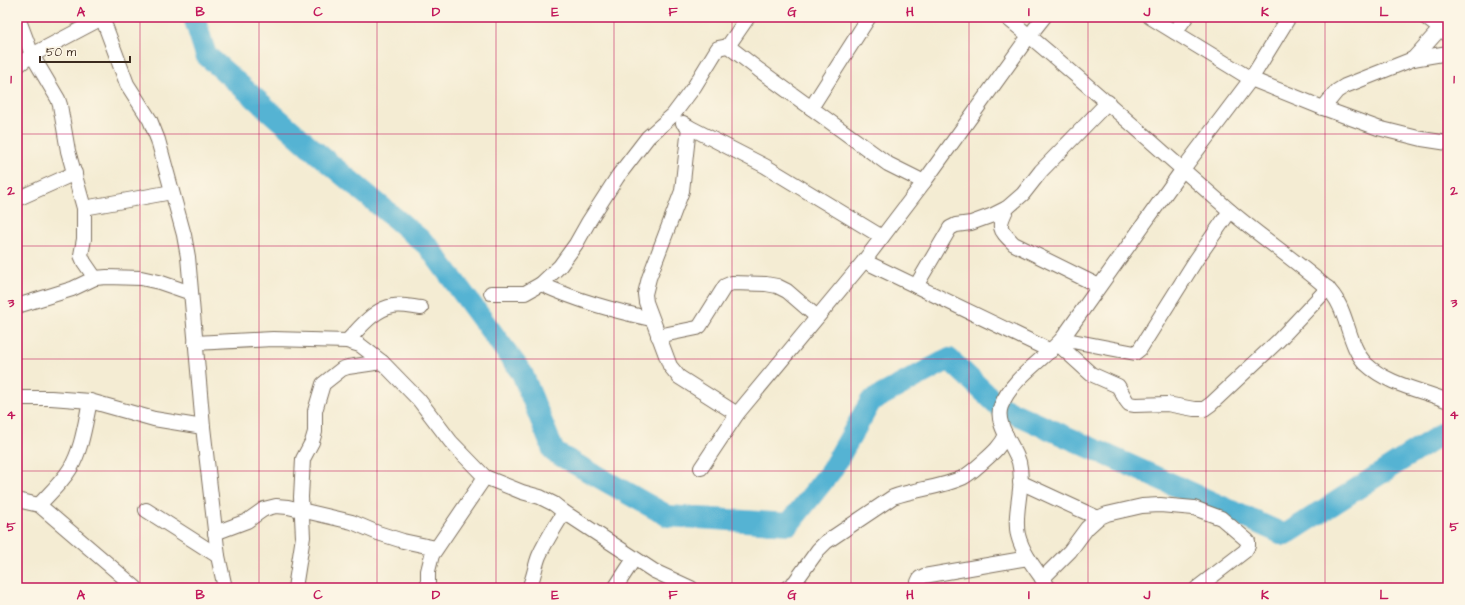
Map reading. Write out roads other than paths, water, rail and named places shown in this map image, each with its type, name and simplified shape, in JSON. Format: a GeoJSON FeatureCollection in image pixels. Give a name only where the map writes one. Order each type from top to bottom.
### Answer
{"type":"FeatureCollection","features":[{"type":"Feature","properties":{"kind":"street"},"geometry":{"type":"LineString","coordinates":[[811,108],[870,17]]}},
{"type":"Feature","properties":{"kind":"street"},"geometry":{"type":"LineString","coordinates":[[1006,17],[1108,102],[1230,211],[1328,288],[1340,306],[1357,350],[1366,363],[1379,374],[1448,401]]}},
{"type":"Feature","properties":{"kind":"street"},"geometry":{"type":"LineString","coordinates":[[701,468],[737,414],[864,261],[924,182],[1044,17]]}},
{"type":"Feature","properties":{"kind":"street"},"geometry":{"type":"LineString","coordinates":[[1150,17],[1251,79],[1378,128],[1422,139],[1448,143]]}},
{"type":"Feature","properties":{"kind":"street"},"geometry":{"type":"LineString","coordinates":[[1175,32],[1186,17]]}},
{"type":"Feature","properties":{"kind":"street"},"geometry":{"type":"LineString","coordinates":[[1197,588],[1245,551],[1248,546],[1248,541],[1222,518],[1194,508],[1160,505],[1142,506],[1107,514],[1098,518],[1087,528],[1046,583],[1028,558],[1018,537],[1016,524],[1020,482],[1019,464],[1000,422],[1000,407],[1008,392],[1028,371],[1057,345],[1183,169],[1251,79],[1290,17]]}},
{"type":"Feature","properties":{"kind":"street"},"geometry":{"type":"LineString","coordinates":[[1413,59],[1444,32],[1425,17]]}},
{"type":"Feature","properties":{"kind":"street"},"geometry":{"type":"LineString","coordinates":[[17,66],[32,55],[102,18],[127,84],[150,120],[158,140],[184,235],[215,533],[225,588]]}},
{"type":"Feature","properties":{"kind":"street"},"geometry":{"type":"LineString","coordinates":[[17,19],[20,23],[32,55],[58,99],[68,151],[84,208],[84,239],[81,255],[95,278]]}},
{"type":"Feature","properties":{"kind":"street"},"geometry":{"type":"LineString","coordinates":[[728,46],[741,20]]}},
{"type":"Feature","properties":{"kind":"street"},"geometry":{"type":"LineString","coordinates":[[491,293],[525,293],[541,284],[560,266],[576,244],[588,221],[618,176],[648,137],[673,115],[694,87],[718,48],[728,46],[888,164],[924,182]]}},
{"type":"Feature","properties":{"kind":"street"},"geometry":{"type":"LineString","coordinates":[[1323,108],[1337,91],[1345,86],[1413,59],[1448,53]]}},
{"type":"Feature","properties":{"kind":"street"},"geometry":{"type":"LineString","coordinates":[[916,286],[950,228],[956,225],[971,223],[1007,208],[1023,194],[1041,171],[1108,102]]}},
{"type":"Feature","properties":{"kind":"street"},"geometry":{"type":"LineString","coordinates":[[673,115],[689,127],[765,166],[882,237]]}},
{"type":"Feature","properties":{"kind":"street"},"geometry":{"type":"LineString","coordinates":[[689,127],[682,192],[649,278],[645,294],[646,302],[651,319],[670,366],[680,376],[737,414]]}},
{"type":"Feature","properties":{"kind":"street"},"geometry":{"type":"LineString","coordinates":[[17,199],[75,173]]}},
{"type":"Feature","properties":{"kind":"street"},"geometry":{"type":"LineString","coordinates":[[84,208],[172,192]]}},
{"type":"Feature","properties":{"kind":"street"},"geometry":{"type":"LineString","coordinates":[[1007,208],[1000,226],[1003,233],[1014,244],[1099,286]]}},
{"type":"Feature","properties":{"kind":"street"},"geometry":{"type":"LineString","coordinates":[[1057,345],[1079,342],[1135,353],[1140,348],[1196,260],[1230,211]]}},
{"type":"Feature","properties":{"kind":"street"},"geometry":{"type":"LineString","coordinates":[[864,261],[916,286],[1057,345],[1085,369],[1099,378],[1118,386],[1129,404],[1135,405],[1167,404],[1204,408],[1211,404],[1278,341],[1328,288]]}},
{"type":"Feature","properties":{"kind":"street"},"geometry":{"type":"LineString","coordinates":[[17,306],[72,290],[95,278],[107,277],[141,278],[159,282],[191,293]]}},
{"type":"Feature","properties":{"kind":"street"},"geometry":{"type":"LineString","coordinates":[[658,336],[697,328],[700,326],[725,286],[732,283],[766,284],[777,286],[786,291],[817,317]]}},
{"type":"Feature","properties":{"kind":"street"},"geometry":{"type":"LineString","coordinates":[[541,284],[566,296],[599,307],[651,319]]}},
{"type":"Feature","properties":{"kind":"street"},"geometry":{"type":"LineString","coordinates":[[347,341],[368,320],[386,308],[395,305],[421,308]]}},
{"type":"Feature","properties":{"kind":"street"},"geometry":{"type":"LineString","coordinates":[[195,343],[273,339],[347,341],[360,345],[382,362],[419,400],[451,442],[485,477],[522,492],[540,497],[554,504],[634,559],[654,571],[691,588]]}},
{"type":"Feature","properties":{"kind":"street"},"geometry":{"type":"LineString","coordinates":[[1079,342],[1085,369]]}},
{"type":"Feature","properties":{"kind":"street"},"geometry":{"type":"LineString","coordinates":[[295,588],[303,537],[301,510],[303,459],[312,442],[315,432],[315,411],[323,384],[348,366],[382,362]]}},
{"type":"Feature","properties":{"kind":"street"},"geometry":{"type":"LineString","coordinates":[[17,398],[51,398],[90,401],[154,418],[203,427]]}},
{"type":"Feature","properties":{"kind":"street"},"geometry":{"type":"LineString","coordinates":[[39,505],[69,470],[75,459],[82,439],[90,401]]}},
{"type":"Feature","properties":{"kind":"street"},"geometry":{"type":"LineString","coordinates":[[787,588],[795,582],[818,550],[826,542],[893,497],[904,493],[932,488],[963,477],[994,452],[1002,443],[1006,435]]}},
{"type":"Feature","properties":{"kind":"street"},"geometry":{"type":"LineString","coordinates":[[428,588],[428,571],[436,548],[485,477]]}},
{"type":"Feature","properties":{"kind":"street"},"geometry":{"type":"LineString","coordinates":[[1020,482],[1098,518]]}},
{"type":"Feature","properties":{"kind":"street"},"geometry":{"type":"LineString","coordinates":[[17,500],[39,505],[136,588]]}},
{"type":"Feature","properties":{"kind":"street"},"geometry":{"type":"LineString","coordinates":[[215,533],[247,521],[264,509],[276,506],[301,510],[352,522],[378,533],[403,541],[436,548]]}},
{"type":"Feature","properties":{"kind":"street"},"geometry":{"type":"LineString","coordinates":[[146,510],[218,556]]}},
{"type":"Feature","properties":{"kind":"street"},"geometry":{"type":"LineString","coordinates":[[529,588],[534,579],[538,558],[564,512]]}},
{"type":"Feature","properties":{"kind":"street"},"geometry":{"type":"LineString","coordinates":[[919,588],[918,582],[920,578],[924,576],[1028,558]]}},
{"type":"Feature","properties":{"kind":"street"},"geometry":{"type":"LineString","coordinates":[[615,588],[634,559]]}},
{"type":"Feature","properties":{"kind":"waterway"},"geometry":{"type":"LineString","coordinates":[[194,17],[206,55],[317,153],[428,246],[522,373],[554,452],[668,516],[789,524],[831,471],[871,401],[949,359],[1000,407],[1285,535],[1448,430]]}}]}
